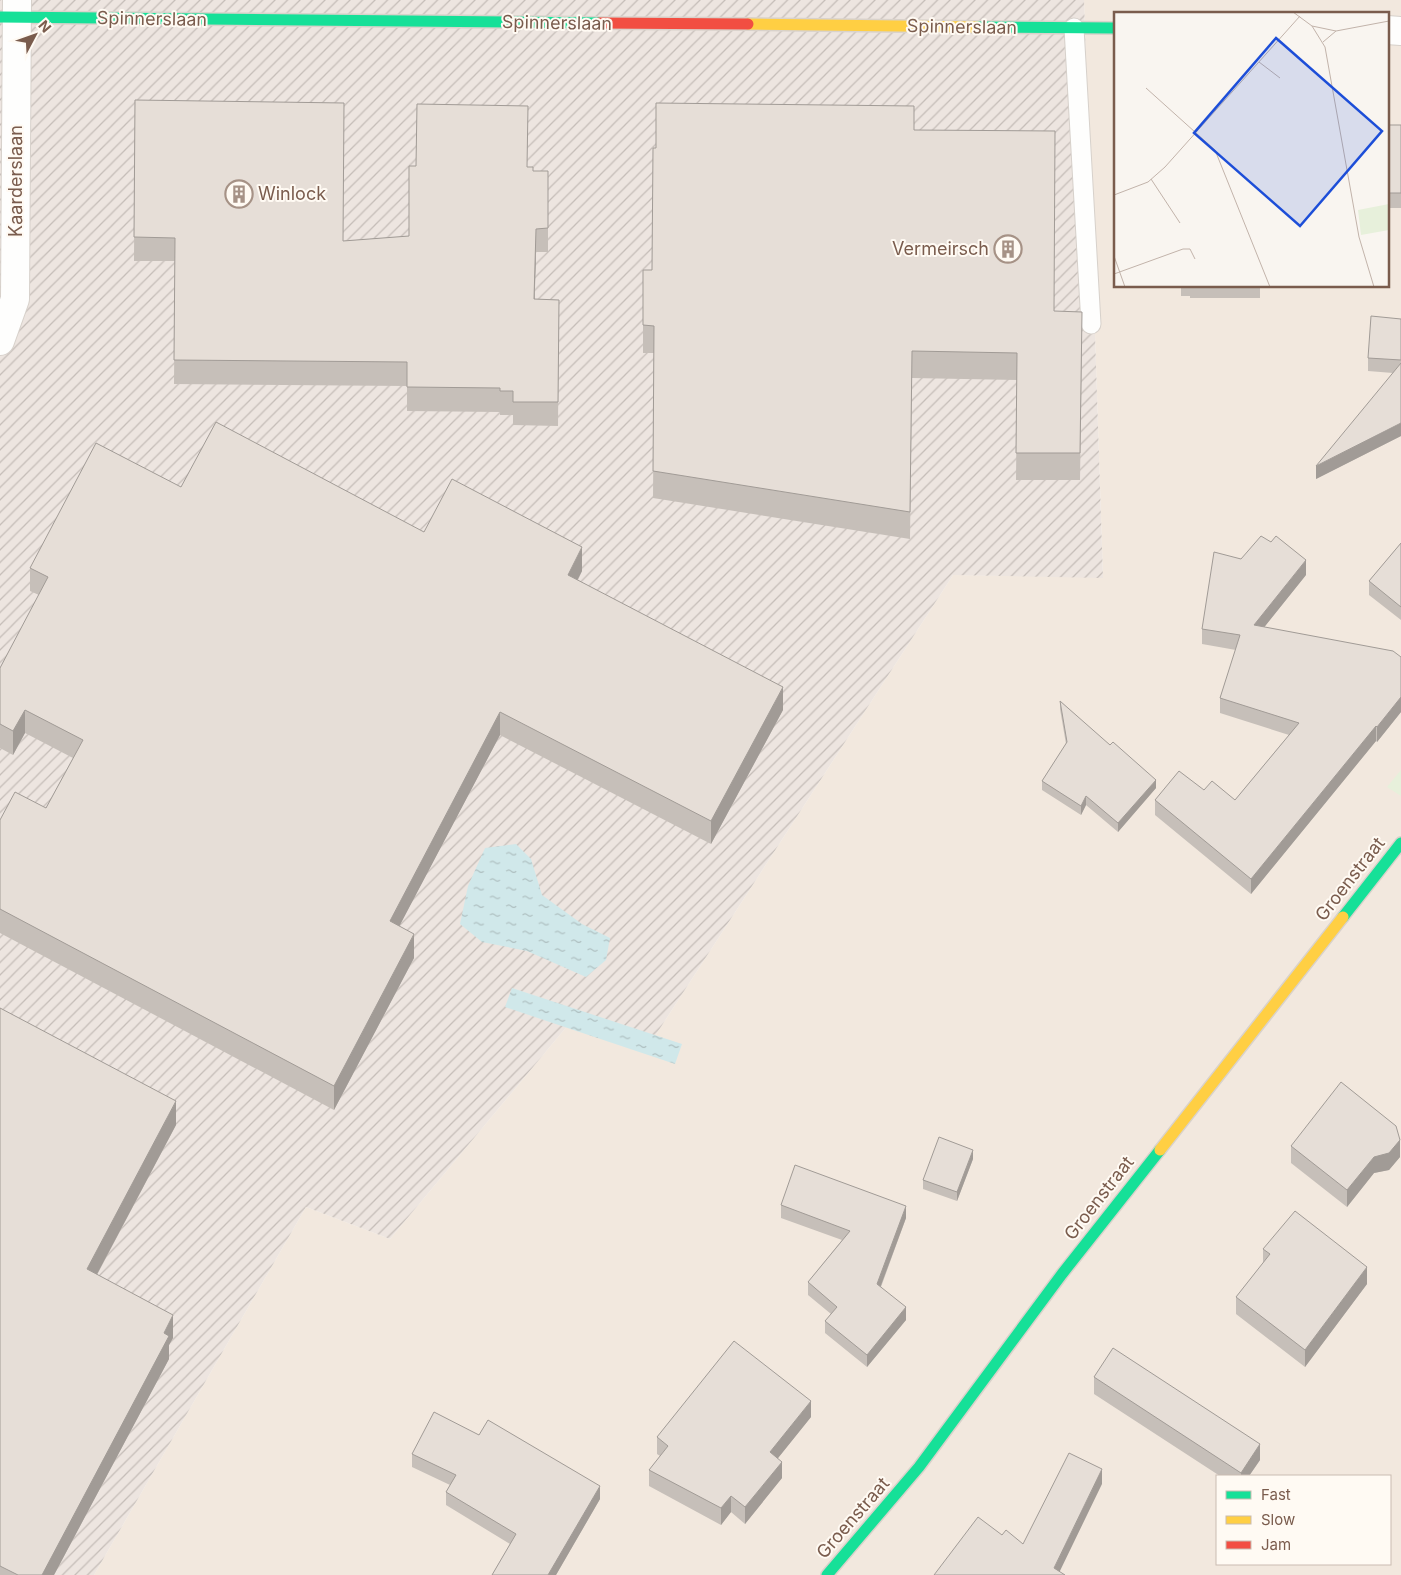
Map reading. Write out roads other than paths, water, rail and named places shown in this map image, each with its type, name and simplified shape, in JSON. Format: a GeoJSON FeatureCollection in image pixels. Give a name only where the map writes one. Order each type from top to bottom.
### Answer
{"type":"FeatureCollection","features":[{"type":"Feature","properties":{"kind":"street","name":"Spinnerslaan"},"geometry":{"type":"LineString","coordinates":[[11,12],[1114,28]]}},
{"type":"Feature","properties":{"kind":"street","name":"Kaarderslaan"},"geometry":{"type":"LineString","coordinates":[[0,341],[15,299],[11,12]]}},
{"type":"Feature","properties":{"kind":"street"},"geometry":{"type":"LineString","coordinates":[[1388,30],[1401,31]]}},
{"type":"Feature","properties":{"kind":"street","name":"Groenstraat"},"geometry":{"type":"LineString","coordinates":[[827,1575],[919,1467],[1062,1274],[1401,842]]}},
{"type":"Feature","properties":{"kind":"lane"},"geometry":{"type":"LineString","coordinates":[[1074,28],[1091,324]]}},
{"type":"Feature","properties":{"kind":"water"},"geometry":{"type":"Polygon","coordinates":[[[516,844],[531,859],[542,895],[582,924],[610,938],[606,960],[586,977],[527,951],[482,942],[460,924],[468,886],[485,848],[516,844]]]}},
{"type":"Feature","properties":{"kind":"water"},"geometry":{"type":"Polygon","coordinates":[[[512,988],[682,1044],[675,1064],[505,1007],[512,988]]]}},
{"type":"Feature","properties":{"kind":"place","name":"Winlock"},"geometry":{"type":"Point","coordinates":[239,194]}},
{"type":"Feature","properties":{"kind":"place","name":"Vermeirsch"},"geometry":{"type":"Point","coordinates":[1008,249]}}]}
